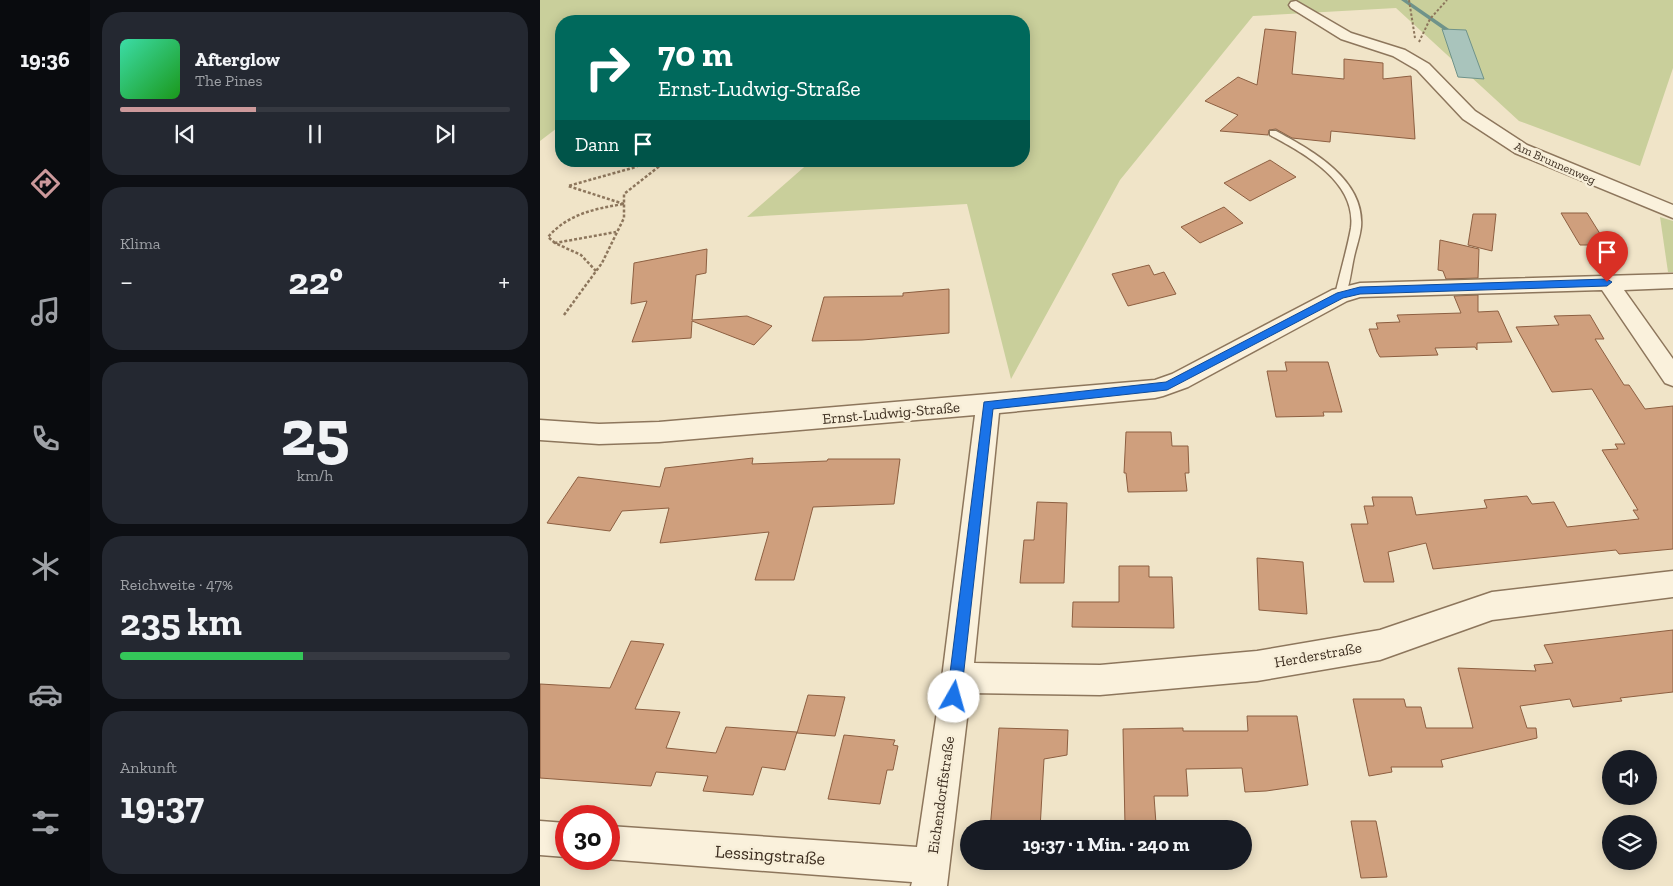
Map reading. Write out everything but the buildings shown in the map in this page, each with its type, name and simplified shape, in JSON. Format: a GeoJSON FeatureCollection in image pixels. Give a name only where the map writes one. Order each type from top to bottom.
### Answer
{"type":"FeatureCollection","features":[{"type":"Feature","properties":{"kind":"street","name":"Am Brunnenweg"},"geometry":{"type":"LineString","coordinates":[[1296,5],[1346,36],[1399,53],[1423,68],[1469,115],[1521,149],[1673,212]]}},
{"type":"Feature","properties":{"kind":"street","name":"Ernst-Ludwig-Straße"},"geometry":{"type":"LineString","coordinates":[[540,430],[575,435],[638,433],[988,405],[1167,386],[1340,295],[1376,289],[1673,281]]}},
{"type":"Feature","properties":{"kind":"street"},"geometry":{"type":"LineString","coordinates":[[1607,282],[1673,377]]}},
{"type":"Feature","properties":{"kind":"street","name":"Eichendorffstraße"},"geometry":{"type":"LineString","coordinates":[[930,876],[956,678],[988,405]]}},
{"type":"Feature","properties":{"kind":"street","name":"Herderstraße"},"geometry":{"type":"LineString","coordinates":[[956,678],[1100,680],[1257,666],[1380,645],[1492,606],[1673,584]]}},
{"type":"Feature","properties":{"kind":"street"},"geometry":{"type":"LineString","coordinates":[[540,838],[555,839]]}},
{"type":"Feature","properties":{"kind":"street","name":"Lessingstraße"},"geometry":{"type":"LineString","coordinates":[[620,844],[930,876]]}},
{"type":"Feature","properties":{"kind":"lane"},"geometry":{"type":"LineString","coordinates":[[1273,133],[1326,166],[1352,200],[1356,214],[1356,226],[1340,295]]}},
{"type":"Feature","properties":{"kind":"path"},"geometry":{"type":"LineString","coordinates":[[1409,0],[1417,48],[1430,19],[1447,0]]}},
{"type":"Feature","properties":{"kind":"path"},"geometry":{"type":"LineString","coordinates":[[624,204],[568,186],[636,167]]}},
{"type":"Feature","properties":{"kind":"path"},"geometry":{"type":"LineString","coordinates":[[564,314],[596,271],[624,218],[624,194],[658,167]]}},
{"type":"Feature","properties":{"kind":"path"},"geometry":{"type":"LineString","coordinates":[[596,271],[581,255],[556,244],[548,237],[557,224],[588,210],[624,204]]}},
{"type":"Feature","properties":{"kind":"path"},"geometry":{"type":"LineString","coordinates":[[556,244],[617,232]]}},
{"type":"Feature","properties":{"kind":"green space"},"geometry":{"type":"Polygon","coordinates":[[[540,0],[1673,0],[1673,68],[1640,166],[1519,121],[1396,8],[1253,16],[1120,180],[1011,379],[967,204],[747,217],[804,167],[1030,167],[1030,15],[555,15],[555,130],[540,141],[540,0]]]}},
{"type":"Feature","properties":{"kind":"green space"},"geometry":{"type":"Polygon","coordinates":[[[1660,217],[1673,221],[1673,272],[1668,272],[1660,217]]]}},
{"type":"Feature","properties":{"kind":"water"},"geometry":{"type":"Polygon","coordinates":[[[1442,29],[1466,30],[1484,79],[1458,77],[1442,29]]]}},
{"type":"Feature","properties":{"kind":"waterway"},"geometry":{"type":"LineString","coordinates":[[1404,0],[1446,29]]}},
{"type":"Feature","properties":{"kind":"route"},"geometry":{"type":"LineString","coordinates":[[954,697],[988,405],[1155,389],[1167,386],[1180,381],[1340,295],[1360,290],[1607,282]]}}]}
